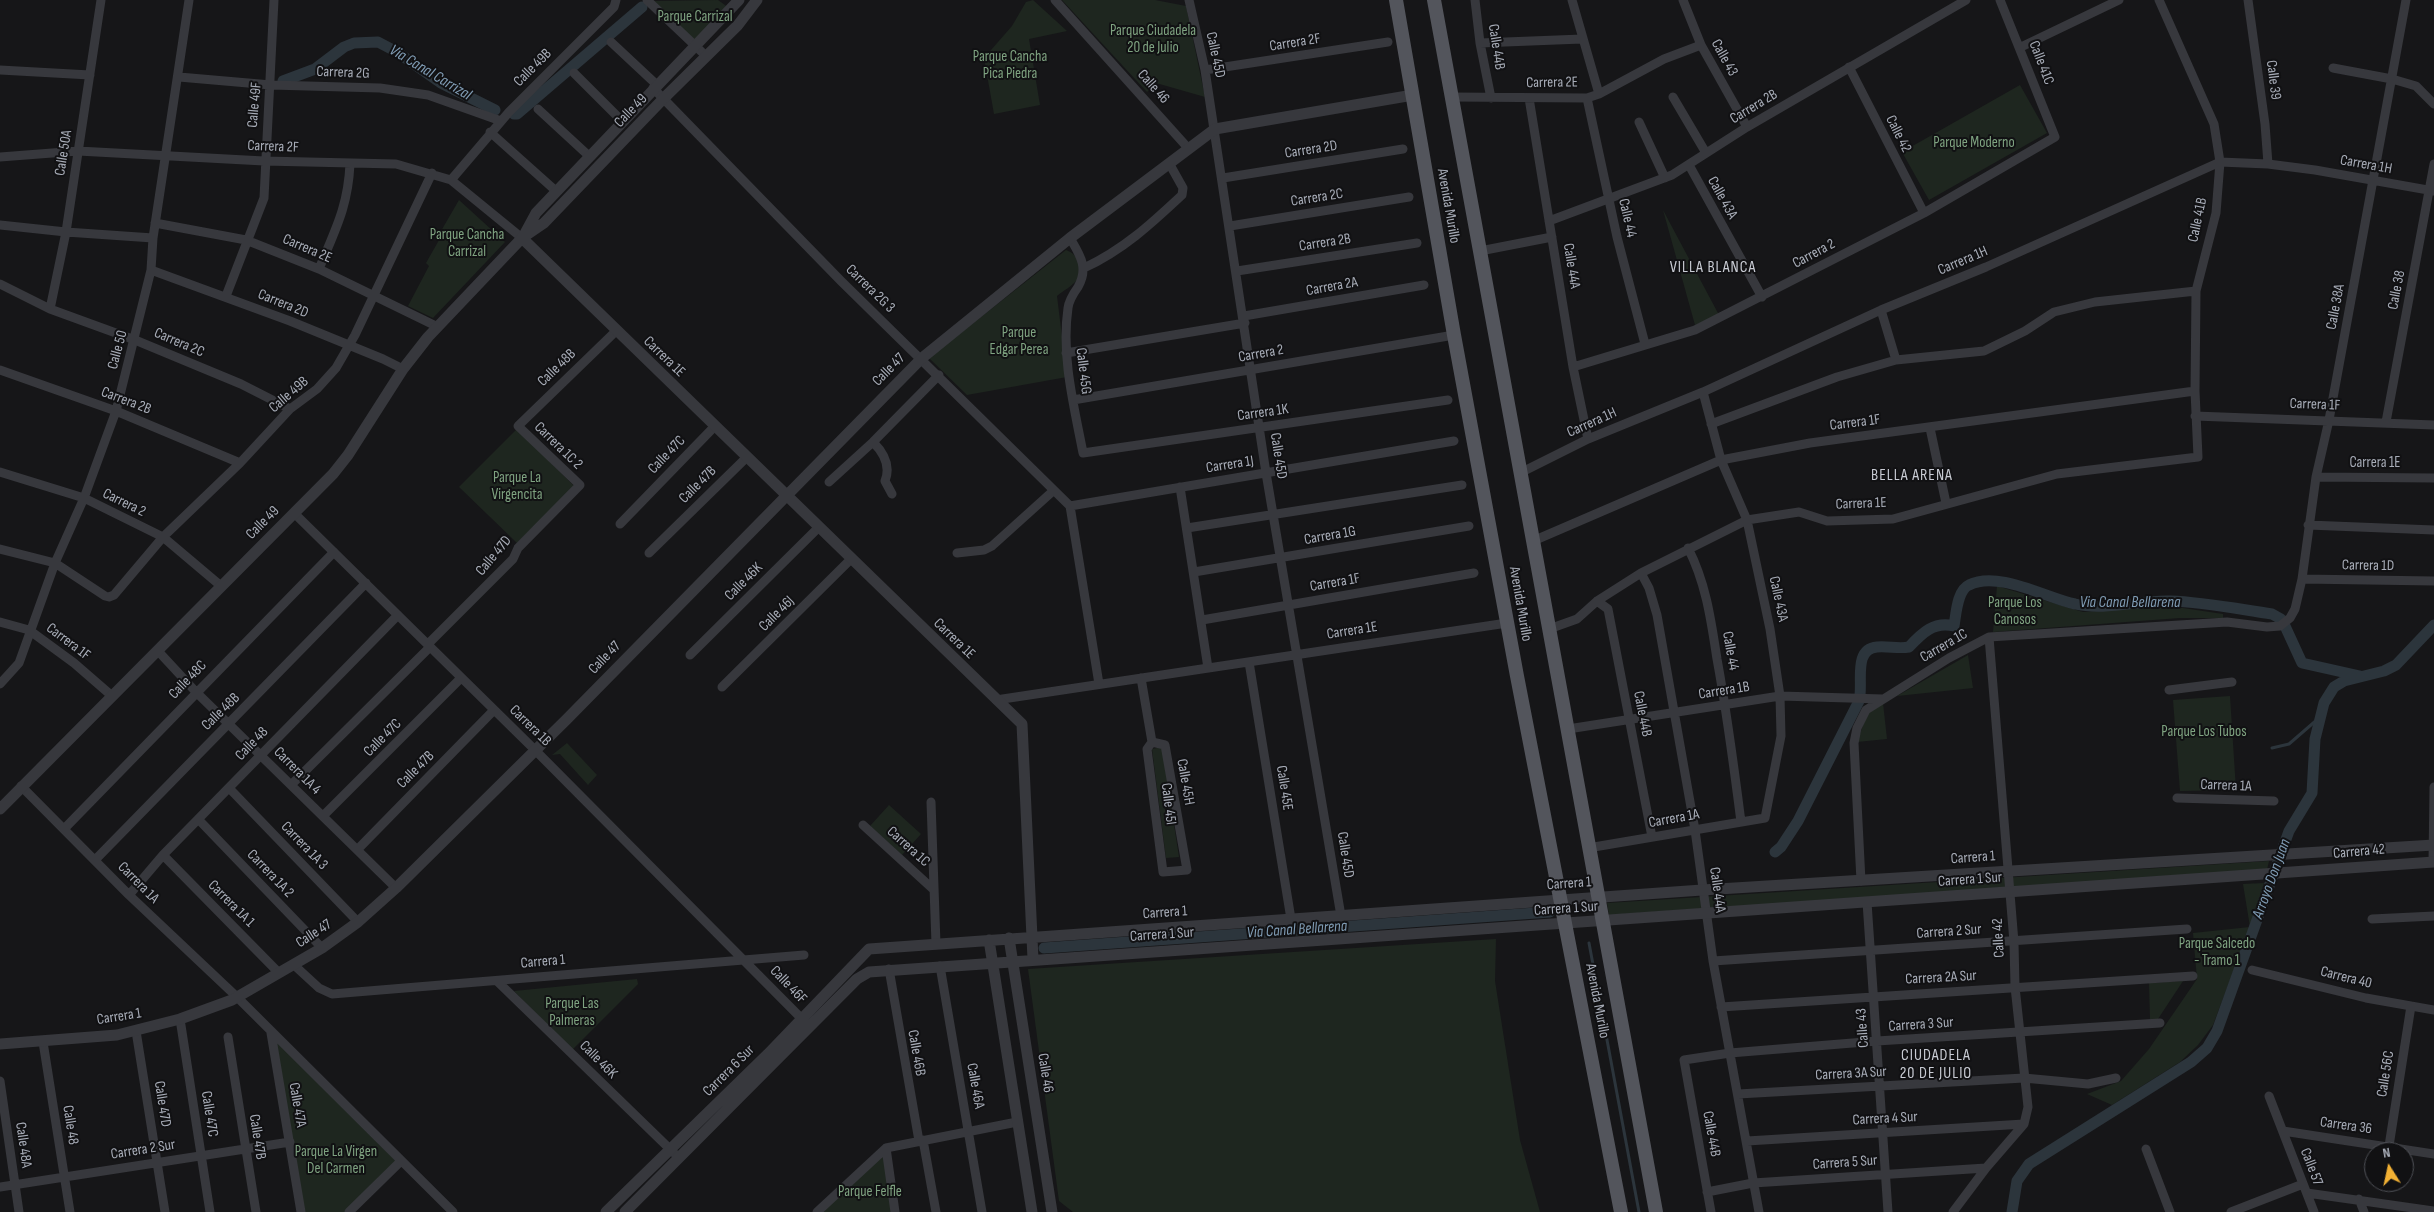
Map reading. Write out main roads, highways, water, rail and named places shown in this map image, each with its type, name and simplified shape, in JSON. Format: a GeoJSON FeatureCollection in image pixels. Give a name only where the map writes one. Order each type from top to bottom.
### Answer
{"type":"FeatureCollection","features":[{"type":"Feature","properties":{"kind":"main road","name":"Avenida Murillo"},"geometry":{"type":"LineString","coordinates":[[1396,0],[1454,335],[1507,623],[1621,1212]]}},
{"type":"Feature","properties":{"kind":"main road","name":"Avenida Murillo"},"geometry":{"type":"LineString","coordinates":[[1434,0],[1568,729],[1601,921],[1656,1212]]}},
{"type":"Feature","properties":{"kind":"waterway","name":"Via Canal Carrizal"},"geometry":{"type":"LineString","coordinates":[[514,114],[517,114],[642,7]]}},
{"type":"Feature","properties":{"kind":"waterway","name":"Via Canal Carrizal"},"geometry":{"type":"LineString","coordinates":[[283,81],[315,69],[344,47],[354,43],[378,42],[397,52],[441,83],[495,110]]}},
{"type":"Feature","properties":{"kind":"waterway","name":"Via Canal Bellarena"},"geometry":{"type":"LineString","coordinates":[[1775,852],[1781,847],[1798,821],[1859,701],[1860,669],[1864,654],[1869,649],[1877,647],[1909,647],[1929,629],[1940,625],[1954,626],[1962,592],[1969,585],[1981,581],[2008,583],[2063,601],[2086,606],[2170,601],[2208,604],[2272,614],[2281,619],[2302,663],[2360,676]]}},
{"type":"Feature","properties":{"kind":"waterway","name":"Arroyo Don Juan"},"geometry":{"type":"LineString","coordinates":[[2012,1212],[2017,1181],[2029,1164],[2191,1062],[2207,1048],[2217,1031],[2289,831],[2312,793],[2315,739],[2324,703],[2334,687],[2344,681],[2384,671],[2396,665],[2434,625]]}},
{"type":"Feature","properties":{"kind":"waterway"},"geometry":{"type":"LineString","coordinates":[[2272,748],[2289,744],[2319,718]]}},
{"type":"Feature","properties":{"kind":"waterway","name":"Via Canal Bellarena"},"geometry":{"type":"LineString","coordinates":[[1044,948],[1550,912]]}},
{"type":"Feature","properties":{"kind":"waterway"},"geometry":{"type":"LineString","coordinates":[[1589,943],[1639,1212]]}},
{"type":"Feature","properties":{"kind":"district","name":"VILLA BLANCA"},"geometry":{"type":"Point","coordinates":[1713,268]}},
{"type":"Feature","properties":{"kind":"district","name":"BELLA ARENA"},"geometry":{"type":"Point","coordinates":[1912,476]}},
{"type":"Feature","properties":{"kind":"district","name":"CIUDADELA 20 DE JULIO"},"geometry":{"type":"Point","coordinates":[1936,1065]}},
{"type":"Feature","properties":{"kind":"park label","name":"Parque Carrizal"},"geometry":{"type":"Point","coordinates":[695,17]}},
{"type":"Feature","properties":{"kind":"park label","name":"Parque Ciudadela 20 de Julio"},"geometry":{"type":"Point","coordinates":[1153,40]}},
{"type":"Feature","properties":{"kind":"park label","name":"Parque Cancha Pica Piedra"},"geometry":{"type":"Point","coordinates":[1010,66]}},
{"type":"Feature","properties":{"kind":"park label","name":"Parque Moderno"},"geometry":{"type":"Point","coordinates":[1974,143]}},
{"type":"Feature","properties":{"kind":"park label","name":"Parque Cancha Carrizal"},"geometry":{"type":"Point","coordinates":[467,244]}},
{"type":"Feature","properties":{"kind":"park label","name":"Parque Edgar Perea"},"geometry":{"type":"Point","coordinates":[1019,342]}},
{"type":"Feature","properties":{"kind":"park label","name":"Parque La Virgencita"},"geometry":{"type":"Point","coordinates":[517,486]}},
{"type":"Feature","properties":{"kind":"park label","name":"Parque Los Canosos"},"geometry":{"type":"Point","coordinates":[2015,612]}},
{"type":"Feature","properties":{"kind":"park label","name":"Parque Los Tubos"},"geometry":{"type":"Point","coordinates":[2204,732]}},
{"type":"Feature","properties":{"kind":"park label","name":"Parque Salcedo - Tramo 1"},"geometry":{"type":"Point","coordinates":[2217,952]}},
{"type":"Feature","properties":{"kind":"park label","name":"Parque Las Palmeras"},"geometry":{"type":"Point","coordinates":[572,1012]}},
{"type":"Feature","properties":{"kind":"park label","name":"Parque La Virgen Del Carmen"},"geometry":{"type":"Point","coordinates":[336,1160]}},
{"type":"Feature","properties":{"kind":"park label","name":"Parque Felfle"},"geometry":{"type":"Point","coordinates":[870,1192]}}]}
